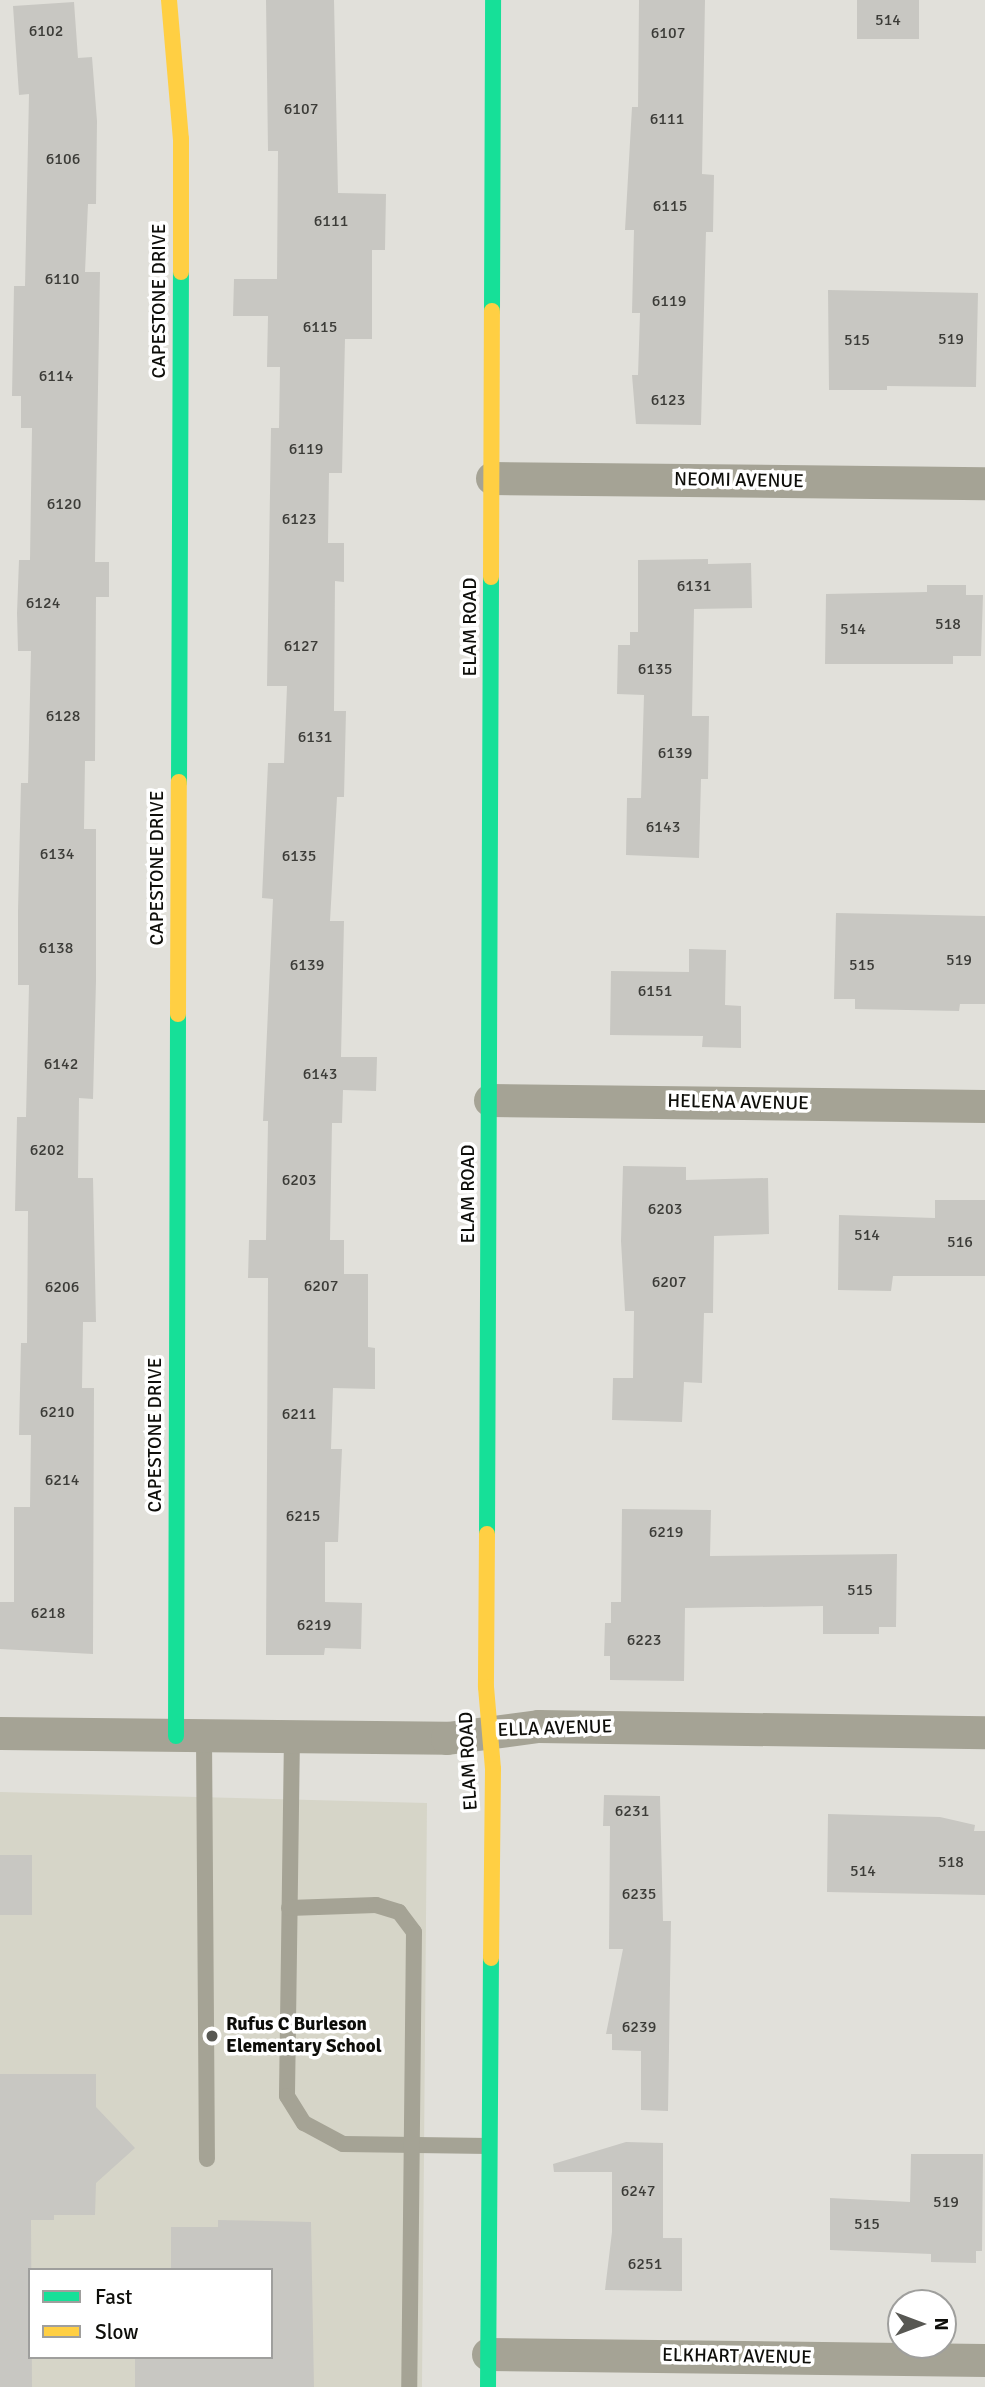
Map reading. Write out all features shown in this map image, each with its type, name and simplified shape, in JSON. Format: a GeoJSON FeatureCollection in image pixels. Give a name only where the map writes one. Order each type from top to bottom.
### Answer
{"type":"FeatureCollection","features":[{"type":"Feature","properties":{"kind":"street","name":"CAPESTONE DRIVE"},"geometry":{"type":"LineString","coordinates":[[169,0],[181,139],[190,1736]]}},
{"type":"Feature","properties":{"kind":"street","name":"ELAM ROAD"},"geometry":{"type":"LineString","coordinates":[[488,2371],[493,1769],[489,1731],[493,0]]}},
{"type":"Feature","properties":{"kind":"street","name":"NEOMI AVENUE"},"geometry":{"type":"LineString","coordinates":[[492,478],[985,483]]}},
{"type":"Feature","properties":{"kind":"street","name":"HELENA AVENUE"},"geometry":{"type":"LineString","coordinates":[[490,1100],[985,1106]]}},
{"type":"Feature","properties":{"kind":"street","name":"ELLA AVENUE"},"geometry":{"type":"LineString","coordinates":[[0,1733],[447,1738],[538,1726],[985,1732]]}},
{"type":"Feature","properties":{"kind":"street","name":"ELKHART AVENUE"},"geometry":{"type":"LineString","coordinates":[[488,2371],[985,2360]]}},
{"type":"Feature","properties":{"kind":"lane"},"geometry":{"type":"LineString","coordinates":[[190,1736],[207,2159]]}},
{"type":"Feature","properties":{"kind":"lane"},"geometry":{"type":"LineString","coordinates":[[292,1737],[286,2096],[304,2123],[343,2144],[489,2146]]}},
{"type":"Feature","properties":{"kind":"lane"},"geometry":{"type":"LineString","coordinates":[[289,1908],[376,1905],[399,1913],[414,1932],[409,2387]]}},
{"type":"Feature","properties":{"kind":"shaded area","name":"Rufus C Burleson Elementary School"},"geometry":{"type":"Polygon","coordinates":[[[0,1792],[427,1803],[422,2387],[0,2387],[0,1792]]]}},
{"type":"Feature","properties":{"kind":"building"},"geometry":{"type":"Polygon","coordinates":[[[266,0],[334,0],[338,193],[386,194],[385,250],[372,250],[372,339],[345,339],[342,473],[329,473],[328,543],[344,543],[344,582],[335,581],[334,711],[346,711],[344,797],[337,797],[330,921],[344,921],[341,1057],[377,1057],[376,1091],[343,1090],[342,1123],[332,1123],[330,1240],[344,1240],[344,1274],[368,1274],[368,1347],[375,1348],[375,1389],[333,1388],[331,1449],[342,1449],[338,1542],[325,1542],[325,1602],[362,1603],[361,1649],[325,1648],[324,1655],[266,1655],[268,1278],[248,1278],[249,1240],[266,1240],[268,1121],[263,1121],[273,899],[262,898],[268,763],[284,763],[287,686],[267,686],[271,428],[279,428],[280,367],[267,367],[268,316],[233,316],[234,279],[277,279],[278,151],[268,151],[266,0]]]}},
{"type":"Feature","properties":{"kind":"building"},"geometry":{"type":"Polygon","coordinates":[[[639,0],[705,0],[702,174],[714,175],[713,232],[706,232],[701,425],[636,424],[632,375],[638,375],[640,313],[632,313],[634,230],[625,230],[632,107],[638,107],[639,0]]]}},
{"type":"Feature","properties":{"kind":"building"},"geometry":{"type":"Polygon","coordinates":[[[857,0],[919,0],[919,39],[857,39],[857,0]]]}},
{"type":"Feature","properties":{"kind":"building"},"geometry":{"type":"Polygon","coordinates":[[[74,2],[78,58],[92,57],[97,121],[96,204],[88,204],[85,272],[100,272],[95,562],[109,562],[109,597],[96,597],[95,761],[85,761],[84,829],[96,829],[93,1099],[79,1098],[78,1178],[93,1178],[96,1322],[83,1322],[82,1388],[94,1388],[93,1654],[0,1649],[0,1602],[14,1602],[14,1507],[30,1507],[31,1435],[19,1435],[21,1343],[27,1343],[28,1211],[15,1211],[17,1117],[26,1117],[29,985],[18,985],[18,911],[21,783],[28,783],[31,651],[18,651],[17,613],[19,560],[30,560],[32,428],[21,428],[21,396],[12,396],[14,286],[25,286],[29,94],[19,95],[13,6],[74,2]]]}},
{"type":"Feature","properties":{"kind":"building"},"geometry":{"type":"Polygon","coordinates":[[[828,290],[978,293],[976,387],[887,386],[887,390],[829,390],[828,290]]]}},
{"type":"Feature","properties":{"kind":"building"},"geometry":{"type":"Polygon","coordinates":[[[708,559],[708,564],[751,563],[752,608],[694,609],[692,716],[709,716],[708,779],[701,779],[699,858],[626,855],[627,798],[641,798],[644,695],[617,694],[618,645],[630,645],[630,632],[638,632],[638,560],[708,559]]]}},
{"type":"Feature","properties":{"kind":"building"},"geometry":{"type":"Polygon","coordinates":[[[927,585],[966,585],[966,595],[983,595],[981,656],[953,656],[953,664],[825,664],[826,594],[927,592],[927,585]]]}},
{"type":"Feature","properties":{"kind":"building"},"geometry":{"type":"Polygon","coordinates":[[[836,913],[985,916],[985,1004],[960,1004],[959,1011],[855,1009],[855,999],[834,999],[836,913]]]}},
{"type":"Feature","properties":{"kind":"building"},"geometry":{"type":"Polygon","coordinates":[[[689,949],[726,950],[725,1005],[741,1006],[741,1048],[702,1047],[703,1036],[610,1035],[611,971],[689,972],[689,949]]]}},
{"type":"Feature","properties":{"kind":"building"},"geometry":{"type":"Polygon","coordinates":[[[623,1166],[686,1167],[686,1180],[768,1178],[769,1234],[714,1236],[713,1313],[704,1313],[702,1383],[684,1382],[682,1422],[612,1420],[613,1378],[633,1378],[634,1311],[625,1311],[621,1241],[623,1166]]]}},
{"type":"Feature","properties":{"kind":"building"},"geometry":{"type":"Polygon","coordinates":[[[935,1200],[985,1200],[985,1276],[893,1276],[891,1291],[838,1290],[839,1215],[935,1218],[935,1200]]]}},
{"type":"Feature","properties":{"kind":"building"},"geometry":{"type":"Polygon","coordinates":[[[622,1509],[711,1510],[710,1556],[897,1554],[896,1627],[879,1627],[879,1634],[823,1634],[823,1606],[685,1608],[684,1681],[610,1680],[610,1656],[604,1656],[605,1623],[611,1623],[611,1602],[621,1602],[622,1509]]]}},
{"type":"Feature","properties":{"kind":"building"},"geometry":{"type":"Polygon","coordinates":[[[604,1795],[660,1796],[663,1921],[671,1921],[668,2111],[641,2110],[641,2051],[612,2050],[612,2034],[606,2034],[623,1949],[609,1949],[610,1826],[603,1826],[604,1795]]]}},
{"type":"Feature","properties":{"kind":"building"},"geometry":{"type":"Polygon","coordinates":[[[828,1814],[940,1817],[975,1825],[974,1831],[985,1831],[985,1895],[827,1892],[828,1814]]]}},
{"type":"Feature","properties":{"kind":"building"},"geometry":{"type":"Polygon","coordinates":[[[0,1855],[32,1855],[32,1915],[0,1915],[0,1855]]]}},
{"type":"Feature","properties":{"kind":"building"},"geometry":{"type":"Polygon","coordinates":[[[0,2074],[96,2074],[96,2107],[135,2148],[96,2183],[95,2215],[54,2215],[54,2220],[31,2220],[28,2359],[32,2359],[32,2387],[0,2387],[0,2074]]]}},
{"type":"Feature","properties":{"kind":"building"},"geometry":{"type":"Polygon","coordinates":[[[626,2142],[663,2143],[663,2238],[682,2238],[682,2291],[605,2290],[612,2232],[612,2172],[554,2172],[553,2164],[626,2142]]]}},
{"type":"Feature","properties":{"kind":"building"},"geometry":{"type":"Polygon","coordinates":[[[911,2154],[983,2154],[982,2251],[976,2251],[976,2263],[931,2262],[931,2254],[830,2250],[830,2198],[910,2202],[911,2154]]]}},
{"type":"Feature","properties":{"kind":"building"},"geometry":{"type":"Polygon","coordinates":[[[218,2220],[311,2222],[314,2387],[135,2387],[135,2359],[273,2359],[273,2268],[171,2268],[171,2227],[218,2227],[218,2220]]]}},
{"type":"Feature","properties":{"kind":"traffic: fast"},"geometry":{"type":"LineString","coordinates":[[492,311],[493,0]]}},
{"type":"Feature","properties":{"kind":"traffic: fast"},"geometry":{"type":"LineString","coordinates":[[179,782],[181,272]]}},
{"type":"Feature","properties":{"kind":"traffic: fast"},"geometry":{"type":"LineString","coordinates":[[487,1534],[491,577]]}},
{"type":"Feature","properties":{"kind":"traffic: fast"},"geometry":{"type":"LineString","coordinates":[[176,1736],[178,1014]]}},
{"type":"Feature","properties":{"kind":"traffic: fast"},"geometry":{"type":"LineString","coordinates":[[488,2387],[491,1958]]}},
{"type":"Feature","properties":{"kind":"traffic: slow"},"geometry":{"type":"LineString","coordinates":[[169,0],[181,139],[181,272]]}},
{"type":"Feature","properties":{"kind":"traffic: slow"},"geometry":{"type":"LineString","coordinates":[[491,577],[492,311]]}},
{"type":"Feature","properties":{"kind":"traffic: slow"},"geometry":{"type":"LineString","coordinates":[[178,1014],[179,782]]}},
{"type":"Feature","properties":{"kind":"traffic: slow"},"geometry":{"type":"LineString","coordinates":[[487,1534],[486,1687],[493,1769],[491,1958]]}},
{"type":"Feature","properties":{"kind":"place","name":"Rufus C Burleson Elementary School"},"geometry":{"type":"Point","coordinates":[212,2036]}}]}
